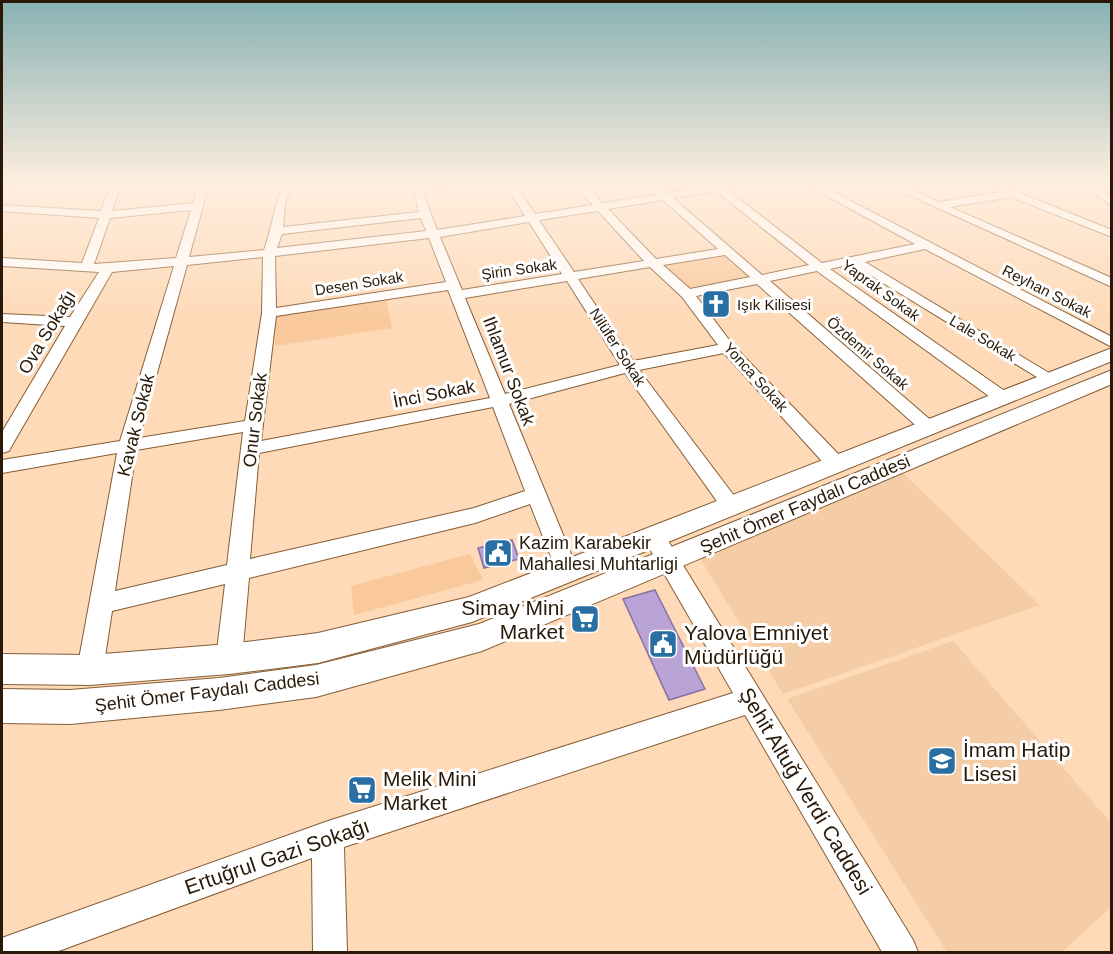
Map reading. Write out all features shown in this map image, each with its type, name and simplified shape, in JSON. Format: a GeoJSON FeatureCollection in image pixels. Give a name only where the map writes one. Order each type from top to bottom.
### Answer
{"type":"FeatureCollection","features":[{"type":"Feature","properties":{"kind":"main road","name":"Şehit Ömer Faydalı Caddesi"},"geometry":{"type":"LineString","coordinates":[[2,669],[90,670],[229,659],[318,648],[472,609],[567,571],[661,549],[730,506],[1112,354]]}},
{"type":"Feature","properties":{"kind":"main road","name":"Şehit Ömer Faydalı Caddesi"},"geometry":{"type":"LineString","coordinates":[[2,706],[82,706],[219,694],[316,681],[482,637],[661,549],[1112,376]]}},
{"type":"Feature","properties":{"kind":"street"},"geometry":{"type":"LineString","coordinates":[[87,267],[100,229]]}},
{"type":"Feature","properties":{"kind":"street","name":"Kavak Sokak"},"geometry":{"type":"LineString","coordinates":[[90,670],[128,444],[190,229]]}},
{"type":"Feature","properties":{"kind":"street"},"geometry":{"type":"LineString","coordinates":[[277,231],[299,229]]}},
{"type":"Feature","properties":{"kind":"street","name":"Ihlamur Sokak"},"geometry":{"type":"LineString","coordinates":[[432,229],[567,571]]}},
{"type":"Feature","properties":{"kind":"street"},"geometry":{"type":"LineString","coordinates":[[2,262],[108,269],[269,253],[468,229]]}},
{"type":"Feature","properties":{"kind":"street","name":"Nilüfer Sokak"},"geometry":{"type":"LineString","coordinates":[[541,229],[629,367],[730,506]]}},
{"type":"Feature","properties":{"kind":"street","name":"Yonca Sokak"},"geometry":{"type":"LineString","coordinates":[[620,229],[687,294],[728,348],[836,464]]}},
{"type":"Feature","properties":{"kind":"street","name":"Özdemir Sokak"},"geometry":{"type":"LineString","coordinates":[[702,229],[928,427]]}},
{"type":"Feature","properties":{"kind":"street","name":"Yaprak Sokak"},"geometry":{"type":"LineString","coordinates":[[770,229],[819,267],[1003,398]]}},
{"type":"Feature","properties":{"kind":"street","name":"Reyhan Sokak"},"geometry":{"type":"LineString","coordinates":[[892,229],[1112,343]]}},
{"type":"Feature","properties":{"kind":"street"},"geometry":{"type":"LineString","coordinates":[[991,229],[1112,283]]}},
{"type":"Feature","properties":{"kind":"street","name":"Onur Sokak"},"geometry":{"type":"LineString","coordinates":[[229,659],[253,425],[269,313],[269,253],[277,231]]}},
{"type":"Feature","properties":{"kind":"street"},"geometry":{"type":"LineString","coordinates":[[687,294],[924,246]]}},
{"type":"Feature","properties":{"kind":"street","name":"Şirin Sokak"},"geometry":{"type":"LineString","coordinates":[[456,290],[573,278],[727,251]]}},
{"type":"Feature","properties":{"kind":"street","name":"Lale Sokak"},"geometry":{"type":"LineString","coordinates":[[854,260],[1051,378]]}},
{"type":"Feature","properties":{"kind":"street","name":"Ova Sokağı"},"geometry":{"type":"LineString","coordinates":[[2,447],[74,322],[108,269]]}},
{"type":"Feature","properties":{"kind":"street","name":"Desen Sokak"},"geometry":{"type":"LineString","coordinates":[[269,313],[456,290]]}},
{"type":"Feature","properties":{"kind":"street"},"geometry":{"type":"LineString","coordinates":[[2,318],[74,322]]}},
{"type":"Feature","properties":{"kind":"street","name":"İnci Sokak"},"geometry":{"type":"LineString","coordinates":[[251,449],[499,401],[629,367],[728,348]]}},
{"type":"Feature","properties":{"kind":"street"},"geometry":{"type":"LineString","coordinates":[[2,465],[253,425]]}},
{"type":"Feature","properties":{"kind":"street"},"geometry":{"type":"LineString","coordinates":[[101,604],[475,515],[536,495]]}},
{"type":"Feature","properties":{"kind":"street","name":"Şehit Altuğ Verdi Caddesi"},"geometry":{"type":"LineString","coordinates":[[661,549],[902,952]]}},
{"type":"Feature","properties":{"kind":"street","name":"Ertuğrul Gazi Sokağı"},"geometry":{"type":"LineString","coordinates":[[10,952],[328,837],[752,700]]}},
{"type":"Feature","properties":{"kind":"street"},"geometry":{"type":"LineString","coordinates":[[328,837],[330,952]]}},
{"type":"Feature","properties":{"kind":"shaded area"},"geometry":{"type":"Polygon","coordinates":[[[723,252],[755,279],[688,292],[658,264],[723,252]]]}},
{"type":"Feature","properties":{"kind":"shaded area"},"geometry":{"type":"Polygon","coordinates":[[[386,299],[392,328],[275,346],[276,315],[386,299]]]}},
{"type":"Feature","properties":{"kind":"shaded area"},"geometry":{"type":"Polygon","coordinates":[[[902,472],[1040,605],[783,694],[698,555],[902,472]]]}},
{"type":"Feature","properties":{"kind":"shaded area"},"geometry":{"type":"Polygon","coordinates":[[[470,554],[483,580],[354,615],[351,586],[470,554]]]}},
{"type":"Feature","properties":{"kind":"shaded area","name":"İmam Hatip Lisesi"},"geometry":{"type":"Polygon","coordinates":[[[953,641],[1111,823],[1111,907],[1062,952],[947,952],[787,699],[953,641]]]}},
{"type":"Feature","properties":{"kind":"building","name":"Kazim Karabekir Mahallesi Muhtarligi"},"geometry":{"type":"Polygon","coordinates":[[[512,540],[519,559],[484,568],[478,548],[512,540]]]}},
{"type":"Feature","properties":{"kind":"building","name":"Yalova Emniyet Müdürlüğü"},"geometry":{"type":"Polygon","coordinates":[[[655,590],[705,689],[669,700],[623,599],[655,590]]]}},
{"type":"Feature","properties":{"kind":"place","name":"Işık Kilisesi"},"geometry":{"type":"Point","coordinates":[716,304]}},
{"type":"Feature","properties":{"kind":"place","name":"Kazim Karabekir Mahallesi Muhtarligi"},"geometry":{"type":"Point","coordinates":[498,553]}},
{"type":"Feature","properties":{"kind":"place","name":"Simay Mini Market"},"geometry":{"type":"Point","coordinates":[585,619]}},
{"type":"Feature","properties":{"kind":"place","name":"Yalova Emniyet Müdürlüğü"},"geometry":{"type":"Point","coordinates":[663,644]}},
{"type":"Feature","properties":{"kind":"place","name":"İmam Hatip Lisesi"},"geometry":{"type":"Point","coordinates":[942,761]}},
{"type":"Feature","properties":{"kind":"place","name":"Melik Mini Market"},"geometry":{"type":"Point","coordinates":[362,790]}}]}
